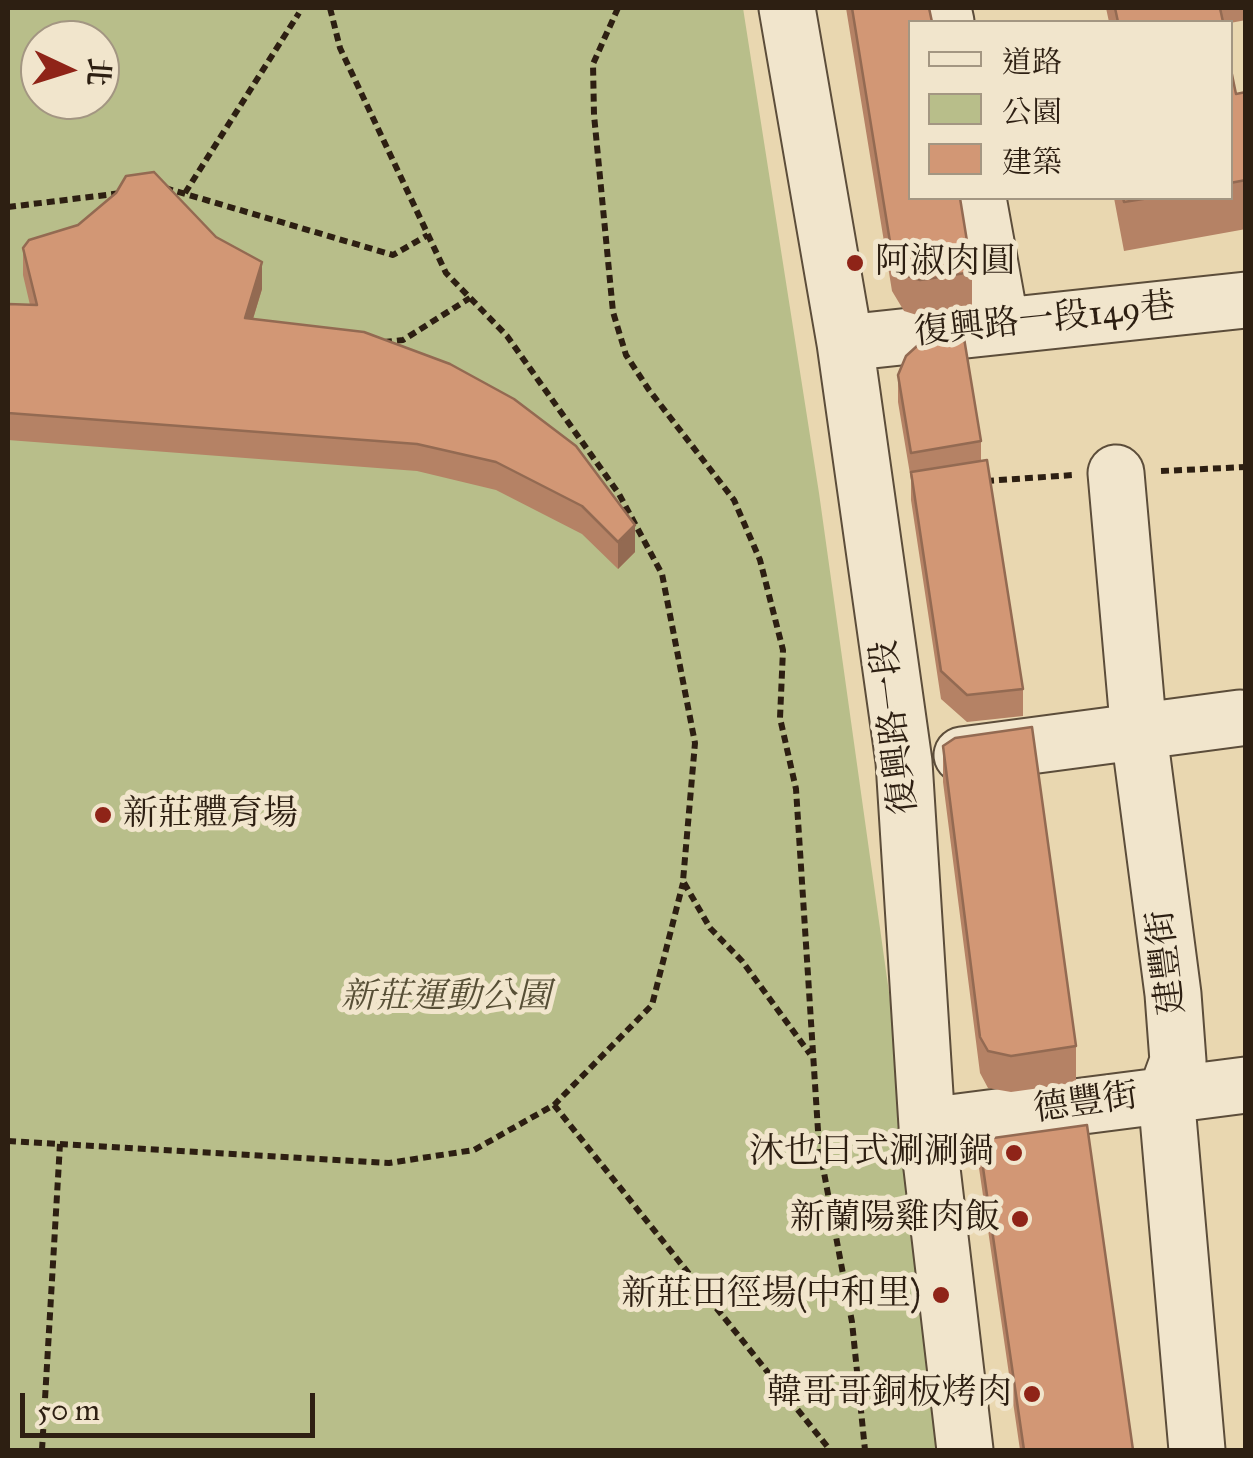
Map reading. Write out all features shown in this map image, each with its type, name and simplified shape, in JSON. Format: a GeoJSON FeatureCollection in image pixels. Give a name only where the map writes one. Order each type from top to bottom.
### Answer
{"type":"FeatureCollection","features":[{"type":"Feature","properties":{"kind":"street","name":"復興路一段"},"geometry":{"type":"LineString","coordinates":[[787,8],[844,343],[904,762],[927,1126],[965,1450]]}},
{"type":"Feature","properties":{"kind":"street"},"geometry":{"type":"LineString","coordinates":[[978,200],[1000,324]]}},
{"type":"Feature","properties":{"kind":"street","name":"復興路一段149巷"},"geometry":{"type":"LineString","coordinates":[[844,343],[1246,300]]}},
{"type":"Feature","properties":{"kind":"street","name":"建豐街"},"geometry":{"type":"LineString","coordinates":[[1116,473],[1139,734],[1173,994],[1178,1061],[1166,1094],[1197,1450]]}},
{"type":"Feature","properties":{"kind":"street"},"geometry":{"type":"LineString","coordinates":[[904,762],[1240,718]]}},
{"type":"Feature","properties":{"kind":"street","name":"德豐街"},"geometry":{"type":"LineString","coordinates":[[927,1126],[1246,1084]]}},
{"type":"Feature","properties":{"kind":"path"},"geometry":{"type":"LineString","coordinates":[[8,1141],[389,1163],[474,1150],[554,1105],[652,1005],[683,882],[694,742],[662,574],[618,494],[507,336],[446,273],[340,48],[330,8]]}},
{"type":"Feature","properties":{"kind":"path"},"geometry":{"type":"LineString","coordinates":[[618,8],[593,64],[594,115],[613,312],[626,355],[734,500],[760,560],[783,650],[780,718],[796,789],[819,1146],[852,1322],[865,1450]]}},
{"type":"Feature","properties":{"kind":"path"},"geometry":{"type":"LineString","coordinates":[[185,193],[298,12]]}},
{"type":"Feature","properties":{"kind":"path"},"geometry":{"type":"LineString","coordinates":[[163,188],[393,255],[428,235]]}},
{"type":"Feature","properties":{"kind":"path"},"geometry":{"type":"LineString","coordinates":[[8,207],[124,192]]}},
{"type":"Feature","properties":{"kind":"path"},"geometry":{"type":"LineString","coordinates":[[364,345],[403,340],[470,298]]}},
{"type":"Feature","properties":{"kind":"path"},"geometry":{"type":"LineString","coordinates":[[980,481],[1246,467]]}},
{"type":"Feature","properties":{"kind":"path"},"geometry":{"type":"LineString","coordinates":[[683,882],[710,928],[742,961],[812,1056]]}},
{"type":"Feature","properties":{"kind":"path"},"geometry":{"type":"LineString","coordinates":[[554,1105],[830,1450]]}},
{"type":"Feature","properties":{"kind":"path"},"geometry":{"type":"LineString","coordinates":[[42,1450],[60,1144]]}},
{"type":"Feature","properties":{"kind":"green space","name":"新莊運動公園"},"geometry":{"type":"Polygon","coordinates":[[[8,8],[743,8],[819,493],[892,1014],[944,1450],[8,1450],[8,8]]]}},
{"type":"Feature","properties":{"kind":"building"},"geometry":{"type":"Polygon","coordinates":[[[852,8],[929,8],[932,20],[908,20],[908,200],[960,200],[972,272],[920,280],[904,275],[892,254],[852,8]]]}},
{"type":"Feature","properties":{"kind":"building"},"geometry":{"type":"Polygon","coordinates":[[[1115,8],[1220,8],[1223,20],[1118,20],[1115,8]]]}},
{"type":"Feature","properties":{"kind":"building"},"geometry":{"type":"Polygon","coordinates":[[[1233,80],[1236,94],[1246,92],[1246,180],[1233,182],[1233,80]]]}},
{"type":"Feature","properties":{"kind":"building"},"geometry":{"type":"Polygon","coordinates":[[[154,172],[216,237],[262,262],[245,318],[364,332],[450,364],[514,399],[576,446],[635,525],[618,542],[582,506],[496,462],[417,444],[8,413],[8,304],[37,305],[23,248],[29,240],[78,225],[116,193],[126,176],[154,172]]]}},
{"type":"Feature","properties":{"kind":"building"},"geometry":{"type":"Polygon","coordinates":[[[964,338],[981,441],[911,453],[898,375],[906,356],[917,346],[964,338]]]}},
{"type":"Feature","properties":{"kind":"building"},"geometry":{"type":"Polygon","coordinates":[[[987,460],[1023,689],[967,695],[941,671],[911,472],[987,460]]]}},
{"type":"Feature","properties":{"kind":"building"},"geometry":{"type":"Polygon","coordinates":[[[1032,727],[1076,1046],[1011,1056],[988,1051],[980,1037],[943,746],[955,738],[1032,727]]]}},
{"type":"Feature","properties":{"kind":"building"},"geometry":{"type":"Polygon","coordinates":[[[1087,1125],[1133,1450],[1024,1450],[979,1140],[1087,1125]]]}},
{"type":"Feature","properties":{"kind":"place","name":"阿淑肉圓"},"geometry":{"type":"Point","coordinates":[855,263]}},
{"type":"Feature","properties":{"kind":"place","name":"新莊體育場"},"geometry":{"type":"Point","coordinates":[103,815]}},
{"type":"Feature","properties":{"kind":"place","name":"沐也日式涮涮鍋"},"geometry":{"type":"Point","coordinates":[1014,1153]}},
{"type":"Feature","properties":{"kind":"place","name":"新蘭陽雞肉飯"},"geometry":{"type":"Point","coordinates":[1020,1219]}},
{"type":"Feature","properties":{"kind":"place","name":"新莊田徑場(中和里)"},"geometry":{"type":"Point","coordinates":[941,1295]}},
{"type":"Feature","properties":{"kind":"place","name":"韓哥哥銅板烤肉"},"geometry":{"type":"Point","coordinates":[1032,1394]}}]}
